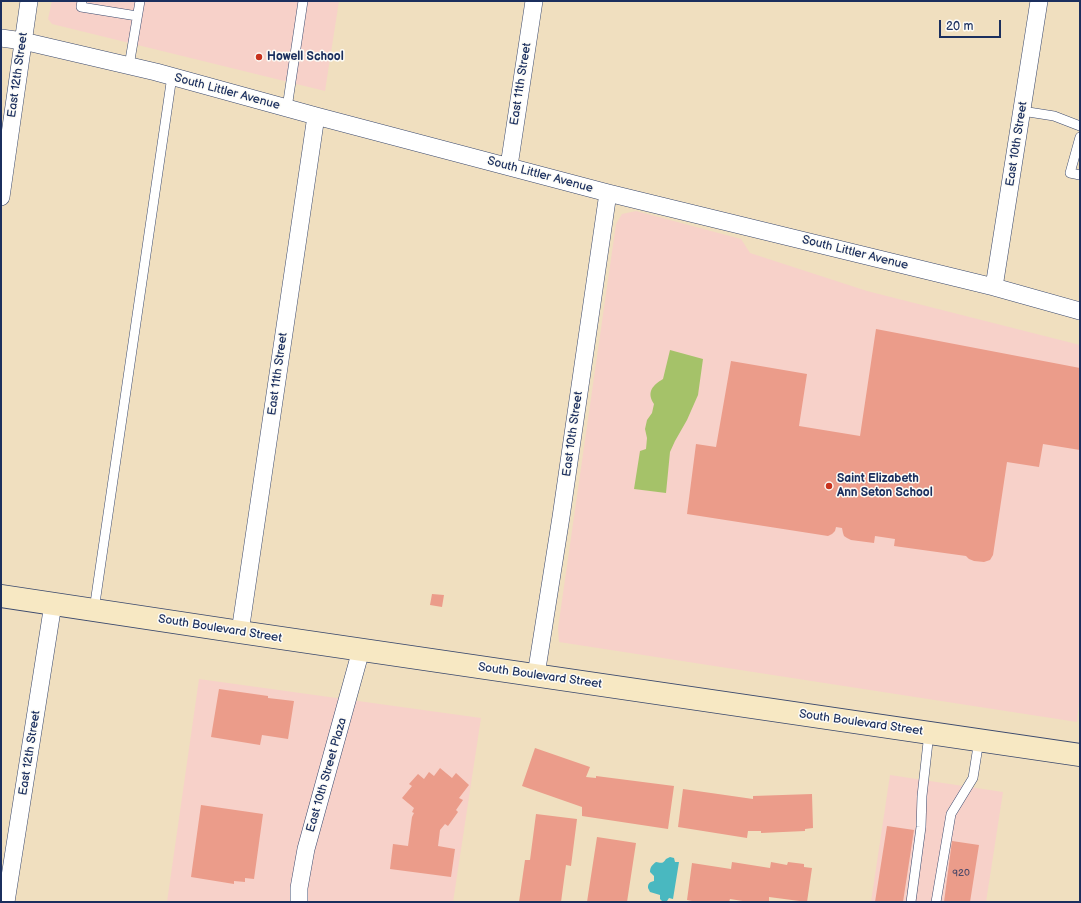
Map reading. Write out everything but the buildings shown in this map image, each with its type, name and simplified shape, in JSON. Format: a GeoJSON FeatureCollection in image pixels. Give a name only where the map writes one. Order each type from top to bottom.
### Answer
{"type":"FeatureCollection","features":[{"type":"Feature","properties":{"kind":"main road","name":"South Boulevard Street"},"geometry":{"type":"LineString","coordinates":[[1,596],[1080,755]]}},
{"type":"Feature","properties":{"kind":"street","name":"East 12th Street"},"geometry":{"type":"LineString","coordinates":[[1,197],[29,1]]}},
{"type":"Feature","properties":{"kind":"street","name":"East 11th Street"},"geometry":{"type":"LineString","coordinates":[[508,166],[534,1]]}},
{"type":"Feature","properties":{"kind":"street","name":"East 10th Street"},"geometry":{"type":"LineString","coordinates":[[994,287],[1039,1]]}},
{"type":"Feature","properties":{"kind":"street","name":"South Littler Avenue"},"geometry":{"type":"LineString","coordinates":[[1,38],[23,41],[172,76],[316,116],[608,192],[994,287],[1080,311]]}},
{"type":"Feature","properties":{"kind":"street","name":"East 11th Street"},"geometry":{"type":"LineString","coordinates":[[240,632],[316,116]]}},
{"type":"Feature","properties":{"kind":"street","name":"East 10th Street"},"geometry":{"type":"LineString","coordinates":[[536,675],[562,509],[608,192]]}},
{"type":"Feature","properties":{"kind":"street","name":"East 12th Street"},"geometry":{"type":"LineString","coordinates":[[6,902],[54,604]]}},
{"type":"Feature","properties":{"kind":"street","name":"East 10th Street Plaza"},"geometry":{"type":"LineString","coordinates":[[299,902],[299,888],[306,849],[361,650]]}},
{"type":"Feature","properties":{"kind":"lane"},"geometry":{"type":"LineString","coordinates":[[82,1],[81,7],[138,16]]}},
{"type":"Feature","properties":{"kind":"lane"},"geometry":{"type":"LineString","coordinates":[[129,66],[140,1]]}},
{"type":"Feature","properties":{"kind":"lane"},"geometry":{"type":"LineString","coordinates":[[287,108],[303,1]]}},
{"type":"Feature","properties":{"kind":"lane"},"geometry":{"type":"LineString","coordinates":[[94,610],[172,76]]}},
{"type":"Feature","properties":{"kind":"lane"},"geometry":{"type":"LineString","coordinates":[[1022,111],[1054,116],[1080,126]]}},
{"type":"Feature","properties":{"kind":"lane"},"geometry":{"type":"LineString","coordinates":[[1080,137],[1070,172],[1080,175]]}},
{"type":"Feature","properties":{"kind":"lane"},"geometry":{"type":"LineString","coordinates":[[911,902],[921,827],[922,796],[929,733]]}},
{"type":"Feature","properties":{"kind":"lane"},"geometry":{"type":"LineString","coordinates":[[936,902],[951,814],[973,778],[979,740]]}},
{"type":"Feature","properties":{"kind":"shaded area","name":"Howell School"},"geometry":{"type":"Polygon","coordinates":[[[52,1],[339,1],[325,91],[52,24],[48,19],[52,1]]]}},
{"type":"Feature","properties":{"kind":"shaded area","name":"Saint Elizabeth Ann Seton School"},"geometry":{"type":"Polygon","coordinates":[[[636,211],[741,239],[750,253],[867,291],[1080,345],[1080,693],[1077,722],[559,642],[558,628],[616,224],[622,214],[636,211]]]}},
{"type":"Feature","properties":{"kind":"shaded area"},"geometry":{"type":"Polygon","coordinates":[[[199,679],[481,718],[453,902],[167,902],[199,679]]]}},
{"type":"Feature","properties":{"kind":"shaded area"},"geometry":{"type":"Polygon","coordinates":[[[890,775],[1003,792],[986,902],[871,902],[890,775]]]}},
{"type":"Feature","properties":{"kind":"green space"},"geometry":{"type":"Polygon","coordinates":[[[670,350],[703,359],[698,395],[670,452],[666,493],[634,489],[640,451],[646,449],[647,438],[645,429],[647,420],[652,413],[654,404],[651,392],[654,386],[663,379],[670,350]]]}},
{"type":"Feature","properties":{"kind":"water"},"geometry":{"type":"Polygon","coordinates":[[[670,857],[674,858],[675,862],[679,862],[673,899],[669,898],[667,901],[662,901],[660,899],[660,895],[650,892],[648,888],[649,883],[654,881],[654,876],[650,870],[656,862],[661,863],[670,857]]]}},
{"type":"Feature","properties":{"kind":"place","name":"Howell School"},"geometry":{"type":"Point","coordinates":[259,57]}},
{"type":"Feature","properties":{"kind":"place","name":"Saint Elizabeth Ann Seton School"},"geometry":{"type":"Point","coordinates":[829,486]}}]}
